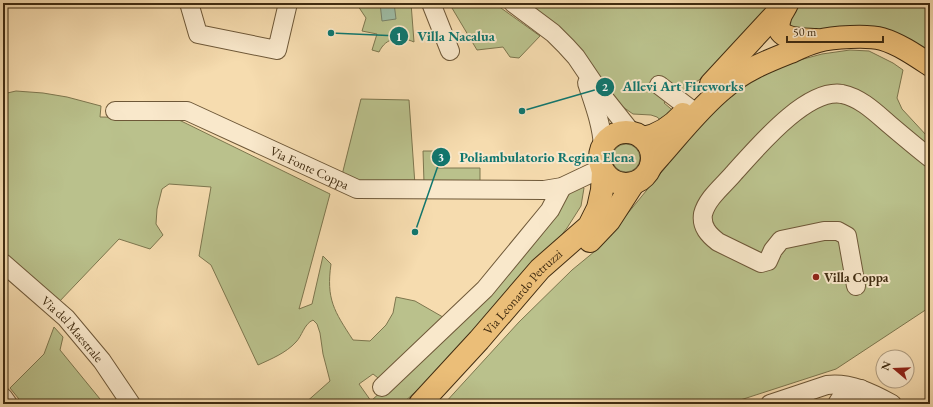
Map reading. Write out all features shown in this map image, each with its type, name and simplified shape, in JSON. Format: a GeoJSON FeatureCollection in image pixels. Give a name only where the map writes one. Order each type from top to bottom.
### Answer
{"type":"FeatureCollection","features":[{"type":"Feature","properties":{"kind":"main road"},"geometry":{"type":"LineString","coordinates":[[787,3],[779,20],[779,28],[790,38],[818,41],[852,37],[882,39],[909,52],[930,65]]}},
{"type":"Feature","properties":{"kind":"main road"},"geometry":{"type":"LineString","coordinates":[[638,136],[648,144],[653,158],[648,174],[633,184],[624,185],[616,183],[608,178],[603,162],[606,141],[618,134],[638,136],[659,134],[676,122],[787,3]]}},
{"type":"Feature","properties":{"kind":"main road"},"geometry":{"type":"LineString","coordinates":[[651,166],[711,99],[740,75],[757,66],[818,41]]}},
{"type":"Feature","properties":{"kind":"main road","name":"Via Leonardo Petruzzi"},"geometry":{"type":"LineString","coordinates":[[420,404],[479,340],[540,269],[589,226],[598,208],[602,190],[603,162]]}},
{"type":"Feature","properties":{"kind":"main road","name":"Via Leonardo Petruzzi"},"geometry":{"type":"LineString","coordinates":[[435,404],[553,272],[601,231],[633,184]]}},
{"type":"Feature","properties":{"kind":"street"},"geometry":{"type":"LineString","coordinates":[[189,3],[198,34],[277,50],[288,3]]}},
{"type":"Feature","properties":{"kind":"street"},"geometry":{"type":"LineString","coordinates":[[431,3],[450,51]]}},
{"type":"Feature","properties":{"kind":"street"},"geometry":{"type":"LineString","coordinates":[[514,3],[553,33],[579,61],[601,94],[638,136]]}},
{"type":"Feature","properties":{"kind":"street"},"geometry":{"type":"LineString","coordinates":[[579,61],[596,108],[602,135],[603,162]]}},
{"type":"Feature","properties":{"kind":"street"},"geometry":{"type":"LineString","coordinates":[[659,85],[689,108]]}},
{"type":"Feature","properties":{"kind":"street"},"geometry":{"type":"LineString","coordinates":[[856,286],[846,236],[838,231],[824,231],[781,240],[773,250],[768,261],[761,263],[718,242],[707,232],[703,224],[704,214],[710,200],[760,143],[779,125],[792,114],[813,101],[832,94],[840,94],[857,99],[869,107],[930,158]]}},
{"type":"Feature","properties":{"kind":"street","name":"Via Fonte Coppa"},"geometry":{"type":"LineString","coordinates":[[115,111],[187,111],[356,189],[533,191],[562,187],[603,162]]}},
{"type":"Feature","properties":{"kind":"street"},"geometry":{"type":"LineString","coordinates":[[382,387],[485,289],[550,210],[562,187]]}},
{"type":"Feature","properties":{"kind":"street","name":"Via del Maestrale"},"geometry":{"type":"LineString","coordinates":[[3,263],[66,318],[102,361],[131,404]]}},
{"type":"Feature","properties":{"kind":"street"},"geometry":{"type":"LineString","coordinates":[[770,404],[817,388],[836,384],[878,398]]}},
{"type":"Feature","properties":{"kind":"street"},"geometry":{"type":"LineString","coordinates":[[817,388],[828,404]]}},
{"type":"Feature","properties":{"kind":"street"},"geometry":{"type":"LineString","coordinates":[[837,404],[842,396],[878,398]]}},
{"type":"Feature","properties":{"kind":"street"},"geometry":{"type":"LineString","coordinates":[[3,397],[8,404]]}},
{"type":"Feature","properties":{"kind":"green space"},"geometry":{"type":"Polygon","coordinates":[[[356,3],[411,3],[414,42],[404,39],[394,39],[385,43],[379,52],[372,50],[377,34],[362,31],[366,18],[356,3]]]}},
{"type":"Feature","properties":{"kind":"green space"},"geometry":{"type":"Polygon","coordinates":[[[449,3],[494,3],[540,36],[519,58],[510,57],[503,47],[477,50],[449,3]]]}},
{"type":"Feature","properties":{"kind":"green space"},"geometry":{"type":"Polygon","coordinates":[[[525,3],[558,3],[594,6],[612,3],[773,3],[715,66],[699,80],[681,91],[677,88],[664,103],[676,113],[665,124],[657,117],[651,115],[633,114],[613,100],[525,3]]]}},
{"type":"Feature","properties":{"kind":"green space"},"geometry":{"type":"Polygon","coordinates":[[[792,3],[919,3],[930,11],[930,62],[894,40],[800,37],[781,19],[792,3]]]}},
{"type":"Feature","properties":{"kind":"green space"},"geometry":{"type":"Polygon","coordinates":[[[850,50],[869,51],[893,63],[903,70],[897,98],[902,109],[930,138],[930,307],[836,369],[728,404],[444,404],[519,322],[572,270],[600,247],[699,124],[744,81],[781,65],[822,54],[850,50]]]}},
{"type":"Feature","properties":{"kind":"green space"},"geometry":{"type":"Polygon","coordinates":[[[16,91],[67,97],[101,106],[100,117],[175,118],[330,194],[299,309],[312,304],[323,256],[331,264],[330,287],[333,304],[341,321],[353,340],[370,341],[386,325],[393,313],[396,297],[415,301],[448,320],[382,381],[373,374],[359,384],[371,401],[482,298],[566,192],[580,186],[584,188],[581,206],[567,228],[542,260],[437,372],[402,404],[304,404],[330,381],[317,324],[313,320],[310,322],[292,346],[258,365],[211,265],[199,256],[211,187],[169,184],[162,189],[157,209],[156,224],[163,235],[150,249],[119,239],[57,304],[3,255],[3,94],[16,91]]]}},
{"type":"Feature","properties":{"kind":"green space"},"geometry":{"type":"Polygon","coordinates":[[[361,99],[409,100],[415,185],[341,179],[361,99]]]}},
{"type":"Feature","properties":{"kind":"green space"},"geometry":{"type":"Polygon","coordinates":[[[626,144],[632,145],[636,148],[639,152],[639,164],[636,168],[632,171],[626,172],[620,171],[616,168],[613,164],[612,158],[613,152],[616,148],[620,145],[626,144]]]}},
{"type":"Feature","properties":{"kind":"green space"},"geometry":{"type":"Polygon","coordinates":[[[423,151],[438,151],[438,168],[480,168],[480,182],[424,183],[423,151]]]}},
{"type":"Feature","properties":{"kind":"green space"},"geometry":{"type":"Polygon","coordinates":[[[54,327],[63,337],[60,350],[100,399],[93,404],[23,404],[10,388],[44,354],[54,327]]]}},
{"type":"Feature","properties":{"kind":"shaded area"},"geometry":{"type":"Polygon","coordinates":[[[380,3],[394,3],[396,19],[382,21],[380,3]]]}},
{"type":"Feature","properties":{"kind":"place","name":"Villa Nacalua"},"geometry":{"type":"Point","coordinates":[331,33]}},
{"type":"Feature","properties":{"kind":"place","name":"Allevi Art Fireworks"},"geometry":{"type":"Point","coordinates":[522,111]}},
{"type":"Feature","properties":{"kind":"place","name":"Poliambulatorio Regina Elena"},"geometry":{"type":"Point","coordinates":[415,232]}},
{"type":"Feature","properties":{"kind":"place","name":"Villa Coppa"},"geometry":{"type":"Point","coordinates":[816,277]}}]}
